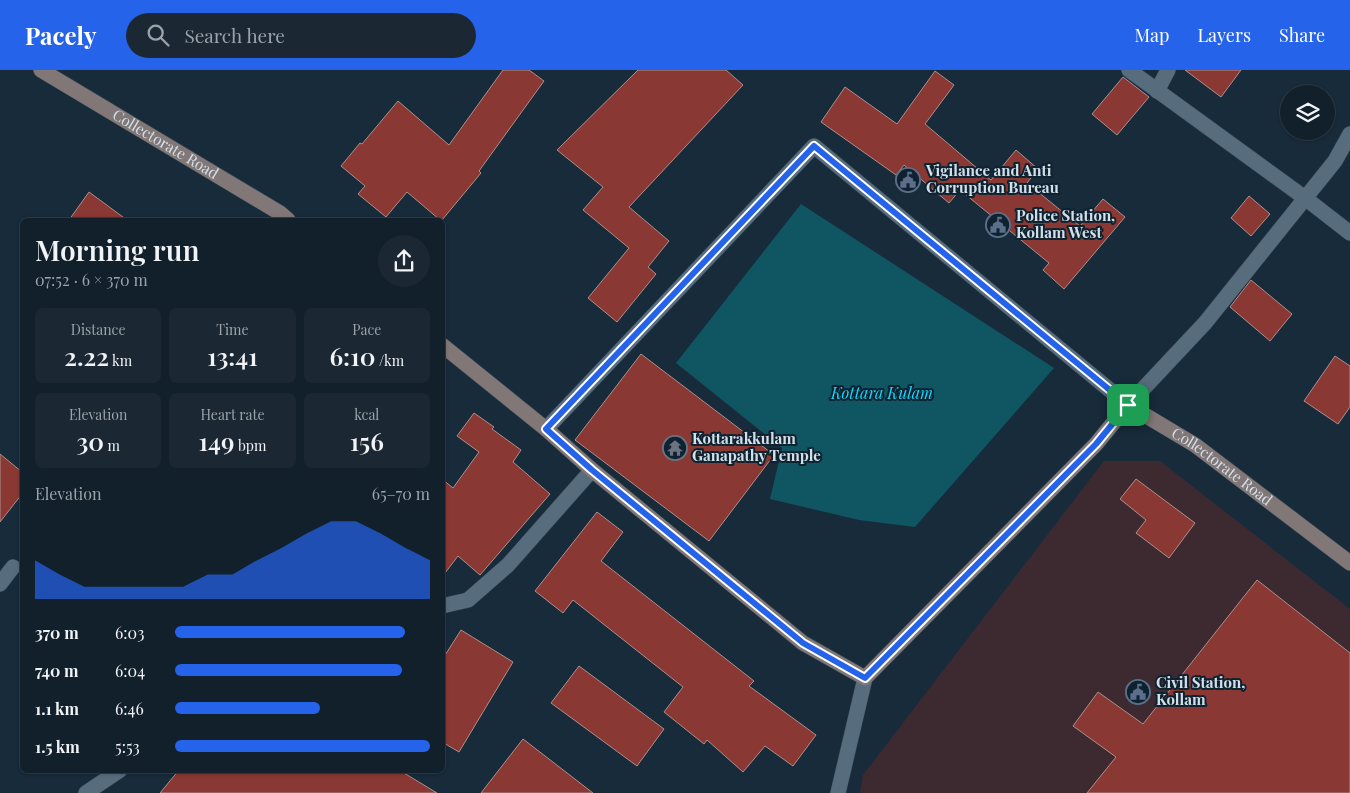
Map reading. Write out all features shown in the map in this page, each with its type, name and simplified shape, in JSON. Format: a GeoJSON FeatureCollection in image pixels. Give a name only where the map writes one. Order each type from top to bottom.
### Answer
{"type":"FeatureCollection","features":[{"type":"Feature","properties":{"kind":"main road","name":"Collectorate Road"},"geometry":{"type":"LineString","coordinates":[[41,70],[286,218]]}},
{"type":"Feature","properties":{"kind":"main road"},"geometry":{"type":"LineString","coordinates":[[445,347],[803,643],[865,678],[1096,444],[1128,405]]}},
{"type":"Feature","properties":{"kind":"main road","name":"Collectorate Road"},"geometry":{"type":"LineString","coordinates":[[1128,405],[1195,445],[1350,563]]}},
{"type":"Feature","properties":{"kind":"street"},"geometry":{"type":"LineString","coordinates":[[1129,70],[1350,233]]}},
{"type":"Feature","properties":{"kind":"street"},"geometry":{"type":"LineString","coordinates":[[1157,91],[1168,70]]}},
{"type":"Feature","properties":{"kind":"street"},"geometry":{"type":"LineString","coordinates":[[546,429],[814,146],[1128,405],[1205,323],[1335,161],[1350,134]]}},
{"type":"Feature","properties":{"kind":"street"},"geometry":{"type":"LineString","coordinates":[[445,605],[468,600],[508,565],[592,470]]}},
{"type":"Feature","properties":{"kind":"street"},"geometry":{"type":"LineString","coordinates":[[0,584],[13,567]]}},
{"type":"Feature","properties":{"kind":"street"},"geometry":{"type":"LineString","coordinates":[[838,793],[865,678]]}},
{"type":"Feature","properties":{"kind":"street"},"geometry":{"type":"LineString","coordinates":[[86,793],[116,773]]}},
{"type":"Feature","properties":{"kind":"shaded area","name":"Civil Station, Kollam"},"geometry":{"type":"Polygon","coordinates":[[[1104,461],[1160,461],[1350,609],[1350,793],[860,793],[863,775],[1104,461]]]}},
{"type":"Feature","properties":{"kind":"water","name":"Kottara Kulam"},"geometry":{"type":"Polygon","coordinates":[[[801,204],[1054,368],[915,527],[859,520],[770,499],[782,448],[676,363],[801,204]]]}},
{"type":"Feature","properties":{"kind":"building"},"geometry":{"type":"Polygon","coordinates":[[[503,70],[529,70],[544,81],[479,171],[481,173],[444,218],[438,218],[407,192],[386,217],[358,194],[365,186],[341,166],[398,101],[449,145],[503,70]]]}},
{"type":"Feature","properties":{"kind":"building"},"geometry":{"type":"Polygon","coordinates":[[[638,70],[726,70],[743,85],[629,207],[669,241],[648,267],[656,274],[617,322],[588,298],[629,248],[583,210],[603,187],[557,150],[638,70]]]}},
{"type":"Feature","properties":{"kind":"building"},"geometry":{"type":"Polygon","coordinates":[[[1185,70],[1241,70],[1221,97],[1185,70]]]}},
{"type":"Feature","properties":{"kind":"building"},"geometry":{"type":"Polygon","coordinates":[[[935,71],[954,85],[925,124],[991,180],[1016,150],[1038,169],[1027,183],[1080,226],[1103,199],[1125,217],[1064,289],[1043,270],[1049,263],[960,190],[949,203],[904,165],[896,175],[821,122],[845,87],[897,124],[935,71]]]}},
{"type":"Feature","properties":{"kind":"building"},"geometry":{"type":"Polygon","coordinates":[[[1123,77],[1149,97],[1117,135],[1092,114],[1123,77]]]}},
{"type":"Feature","properties":{"kind":"building"},"geometry":{"type":"Polygon","coordinates":[[[89,192],[124,218],[70,218],[89,192]]]}},
{"type":"Feature","properties":{"kind":"building"},"geometry":{"type":"Polygon","coordinates":[[[1249,196],[1270,214],[1251,236],[1231,218],[1249,196]]]}},
{"type":"Feature","properties":{"kind":"building"},"geometry":{"type":"Polygon","coordinates":[[[1251,280],[1292,314],[1270,341],[1230,307],[1251,280]]]}},
{"type":"Feature","properties":{"kind":"building","name":"Kottarakkulam Ganapathy Temple"},"geometry":{"type":"Polygon","coordinates":[[[641,354],[774,455],[709,541],[575,440],[641,354]]]}},
{"type":"Feature","properties":{"kind":"building"},"geometry":{"type":"Polygon","coordinates":[[[1335,356],[1350,366],[1350,407],[1338,424],[1304,401],[1335,356]]]}},
{"type":"Feature","properties":{"kind":"building"},"geometry":{"type":"Polygon","coordinates":[[[474,413],[521,450],[513,462],[550,494],[480,575],[458,556],[445,573],[445,481],[453,488],[479,452],[457,436],[474,413]]]}},
{"type":"Feature","properties":{"kind":"building"},"geometry":{"type":"Polygon","coordinates":[[[0,454],[20,470],[20,497],[0,522],[0,454]]]}},
{"type":"Feature","properties":{"kind":"building"},"geometry":{"type":"Polygon","coordinates":[[[1136,479],[1195,523],[1169,558],[1136,533],[1146,520],[1120,499],[1136,479]]]}},
{"type":"Feature","properties":{"kind":"building"},"geometry":{"type":"Polygon","coordinates":[[[597,512],[623,532],[601,561],[754,681],[749,686],[816,735],[793,766],[765,746],[743,772],[707,740],[704,744],[664,712],[683,687],[573,600],[563,613],[535,591],[597,512]]]}},
{"type":"Feature","properties":{"kind":"building"},"geometry":{"type":"Polygon","coordinates":[[[1257,580],[1350,653],[1350,793],[1087,793],[1116,757],[1073,726],[1098,692],[1143,724],[1257,580]]]}},
{"type":"Feature","properties":{"kind":"building"},"geometry":{"type":"Polygon","coordinates":[[[461,630],[513,662],[459,752],[445,744],[445,655],[461,630]]]}},
{"type":"Feature","properties":{"kind":"building"},"geometry":{"type":"Polygon","coordinates":[[[579,666],[664,729],[637,766],[551,703],[579,666]]]}},
{"type":"Feature","properties":{"kind":"building"},"geometry":{"type":"Polygon","coordinates":[[[523,739],[593,793],[481,793],[523,739]]]}},
{"type":"Feature","properties":{"kind":"building"},"geometry":{"type":"Polygon","coordinates":[[[177,773],[404,773],[437,793],[160,793],[177,773]]]}},
{"type":"Feature","properties":{"kind":"place","name":"Vigilance and Anti Corruption Bureau"},"geometry":{"type":"Point","coordinates":[908,180]}},
{"type":"Feature","properties":{"kind":"place","name":"Police Station, Kollam West"},"geometry":{"type":"Point","coordinates":[998,225]}},
{"type":"Feature","properties":{"kind":"place","name":"Kottarakkulam Ganapathy Temple"},"geometry":{"type":"Point","coordinates":[675,448]}},
{"type":"Feature","properties":{"kind":"place","name":"Civil Station, Kollam"},"geometry":{"type":"Point","coordinates":[1138,692]}},
{"type":"Feature","properties":{"kind":"route"},"geometry":{"type":"LineString","coordinates":[[814,146],[1128,405],[1096,444],[865,678],[803,643],[592,470],[546,429],[814,146]]}}]}
